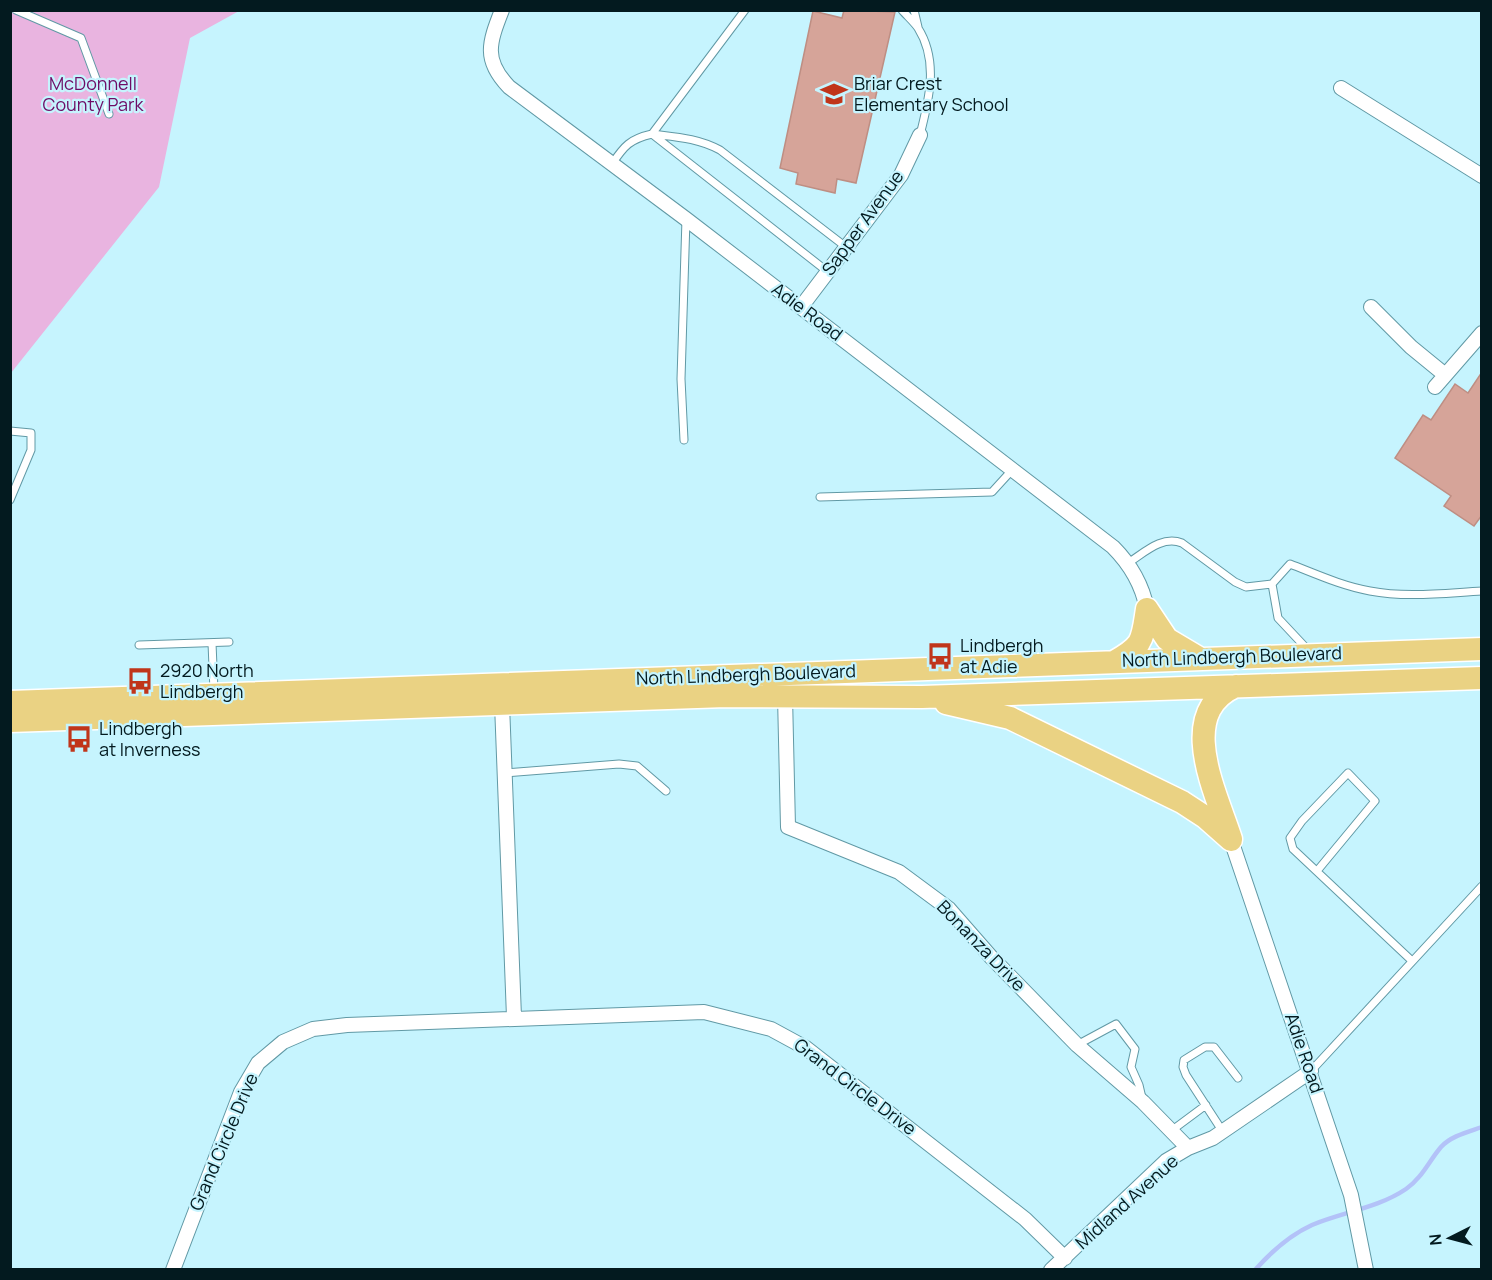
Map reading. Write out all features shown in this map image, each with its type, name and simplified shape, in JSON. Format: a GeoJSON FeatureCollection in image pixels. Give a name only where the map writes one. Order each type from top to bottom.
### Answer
{"type":"FeatureCollection","features":[{"type":"Feature","properties":{"kind":"highway"},"geometry":{"type":"LineString","coordinates":[[1147,609],[1167,639],[1200,658]]}},
{"type":"Feature","properties":{"kind":"highway"},"geometry":{"type":"LineString","coordinates":[[1114,662],[1131,652],[1142,639],[1147,609]]}},
{"type":"Feature","properties":{"kind":"highway","name":"North Lindbergh Boulevard"},"geometry":{"type":"LineString","coordinates":[[10,702],[1482,649]]}},
{"type":"Feature","properties":{"kind":"highway","name":"North Lindbergh Boulevard"},"geometry":{"type":"LineString","coordinates":[[10,721],[784,696],[922,697],[1482,678]]}},
{"type":"Feature","properties":{"kind":"highway"},"geometry":{"type":"LineString","coordinates":[[1231,840],[1207,765],[1203,741],[1204,720],[1210,706],[1225,692],[1237,686]]}},
{"type":"Feature","properties":{"kind":"highway"},"geometry":{"type":"LineString","coordinates":[[922,697],[1010,718],[1182,802],[1205,817],[1231,840]]}},
{"type":"Feature","properties":{"kind":"street","name":"Adie Road"},"geometry":{"type":"LineString","coordinates":[[502,10],[492,43],[491,56],[495,70],[509,87],[686,219],[1113,547],[1128,563],[1141,583],[1147,609]]}},
{"type":"Feature","properties":{"kind":"street"},"geometry":{"type":"LineString","coordinates":[[1341,88],[1482,176]]}},
{"type":"Feature","properties":{"kind":"street","name":"Sapper Avenue"},"geometry":{"type":"LineString","coordinates":[[801,307],[901,175],[920,135]]}},
{"type":"Feature","properties":{"kind":"street"},"geometry":{"type":"LineString","coordinates":[[1371,308],[1411,347],[1444,374]]}},
{"type":"Feature","properties":{"kind":"street"},"geometry":{"type":"LineString","coordinates":[[1435,387],[1481,334]]}},
{"type":"Feature","properties":{"kind":"street","name":"Bonanza Drive"},"geometry":{"type":"LineString","coordinates":[[784,696],[788,827],[899,872],[940,902],[1077,1045],[1143,1102],[1188,1148]]}},
{"type":"Feature","properties":{"kind":"street"},"geometry":{"type":"LineString","coordinates":[[502,704],[514,1017]]}},
{"type":"Feature","properties":{"kind":"street","name":"Adie Road"},"geometry":{"type":"LineString","coordinates":[[1231,840],[1311,1071],[1351,1195],[1366,1269]]}},
{"type":"Feature","properties":{"kind":"street","name":"Grand Circle Drive"},"geometry":{"type":"LineString","coordinates":[[173,1269],[241,1092],[258,1063],[283,1042],[312,1029],[347,1025],[514,1017],[704,1012],[771,1029],[806,1048],[1025,1219],[1065,1258]]}},
{"type":"Feature","properties":{"kind":"street","name":"Midland Avenue"},"geometry":{"type":"LineString","coordinates":[[1065,1258],[1166,1161],[1223,1132],[1311,1071]]}},
{"type":"Feature","properties":{"kind":"street"},"geometry":{"type":"LineString","coordinates":[[1051,1269],[1065,1258]]}},
{"type":"Feature","properties":{"kind":"lane"},"geometry":{"type":"LineString","coordinates":[[16,10],[81,38],[109,114]]}},
{"type":"Feature","properties":{"kind":"lane"},"geometry":{"type":"LineString","coordinates":[[652,134],[745,10]]}},
{"type":"Feature","properties":{"kind":"lane"},"geometry":{"type":"LineString","coordinates":[[902,10],[919,29]]}},
{"type":"Feature","properties":{"kind":"lane"},"geometry":{"type":"LineString","coordinates":[[914,10],[931,60],[929,98],[920,135]]}},
{"type":"Feature","properties":{"kind":"lane"},"geometry":{"type":"LineString","coordinates":[[652,134],[828,272]]}},
{"type":"Feature","properties":{"kind":"lane"},"geometry":{"type":"LineString","coordinates":[[612,164],[623,148],[635,138],[652,134],[706,142],[720,150],[846,247]]}},
{"type":"Feature","properties":{"kind":"lane"},"geometry":{"type":"LineString","coordinates":[[684,440],[681,379],[686,219]]}},
{"type":"Feature","properties":{"kind":"lane"},"geometry":{"type":"LineString","coordinates":[[10,431],[31,433],[31,450],[10,500]]}},
{"type":"Feature","properties":{"kind":"lane"},"geometry":{"type":"LineString","coordinates":[[820,497],[992,492],[1013,469]]}},
{"type":"Feature","properties":{"kind":"lane"},"geometry":{"type":"LineString","coordinates":[[1128,563],[1164,541],[1173,540],[1182,543],[1235,582],[1246,587],[1272,585],[1290,564],[1356,588],[1372,591],[1416,594],[1482,591]]}},
{"type":"Feature","properties":{"kind":"lane"},"geometry":{"type":"LineString","coordinates":[[1272,585],[1278,618],[1312,654]]}},
{"type":"Feature","properties":{"kind":"lane"},"geometry":{"type":"LineString","coordinates":[[138,645],[229,642]]}},
{"type":"Feature","properties":{"kind":"lane"},"geometry":{"type":"LineString","coordinates":[[212,643],[214,694]]}},
{"type":"Feature","properties":{"kind":"lane"},"geometry":{"type":"LineString","coordinates":[[506,772],[619,764],[637,766],[666,791]]}},
{"type":"Feature","properties":{"kind":"lane"},"geometry":{"type":"LineString","coordinates":[[1317,871],[1375,801],[1348,773],[1302,821],[1290,838],[1293,849],[1411,960]]}},
{"type":"Feature","properties":{"kind":"lane"},"geometry":{"type":"LineString","coordinates":[[1311,1071],[1411,960],[1482,886]]}},
{"type":"Feature","properties":{"kind":"lane"},"geometry":{"type":"LineString","coordinates":[[1077,1045],[1116,1024],[1135,1049],[1131,1067],[1143,1102]]}},
{"type":"Feature","properties":{"kind":"lane"},"geometry":{"type":"LineString","coordinates":[[1223,1132],[1184,1067],[1184,1060],[1205,1047],[1214,1047],[1238,1078]]}},
{"type":"Feature","properties":{"kind":"lane"},"geometry":{"type":"LineString","coordinates":[[1171,1131],[1206,1105]]}},
{"type":"Feature","properties":{"kind":"green space","name":"McDonnell County Park"},"geometry":{"type":"Polygon","coordinates":[[[11,11],[239,11],[190,38],[159,187],[11,373],[11,11]]]}},
{"type":"Feature","properties":{"kind":"building"},"geometry":{"type":"Polygon","coordinates":[[[844,10],[895,12],[856,183],[837,179],[835,193],[796,184],[798,173],[780,168],[813,11],[842,18],[844,10]]]}},
{"type":"Feature","properties":{"kind":"building"},"geometry":{"type":"Polygon","coordinates":[[[1482,372],[1482,515],[1474,526],[1444,506],[1451,496],[1395,458],[1423,415],[1431,420],[1455,384],[1468,393],[1482,372]]]}},
{"type":"Feature","properties":{"kind":"waterway"},"geometry":{"type":"LineString","coordinates":[[1255,1270],[1281,1244],[1304,1229],[1324,1220],[1384,1201],[1406,1189],[1417,1180],[1445,1143],[1482,1127]]}},
{"type":"Feature","properties":{"kind":"place","name":"Briar Crest Elementary School"},"geometry":{"type":"Point","coordinates":[834,94]}},
{"type":"Feature","properties":{"kind":"place","name":"Lindbergh at Adie"},"geometry":{"type":"Point","coordinates":[940,656]}},
{"type":"Feature","properties":{"kind":"place","name":"2920 North Lindbergh"},"geometry":{"type":"Point","coordinates":[140,681]}},
{"type":"Feature","properties":{"kind":"place","name":"Lindbergh at Inverness"},"geometry":{"type":"Point","coordinates":[79,739]}}]}
